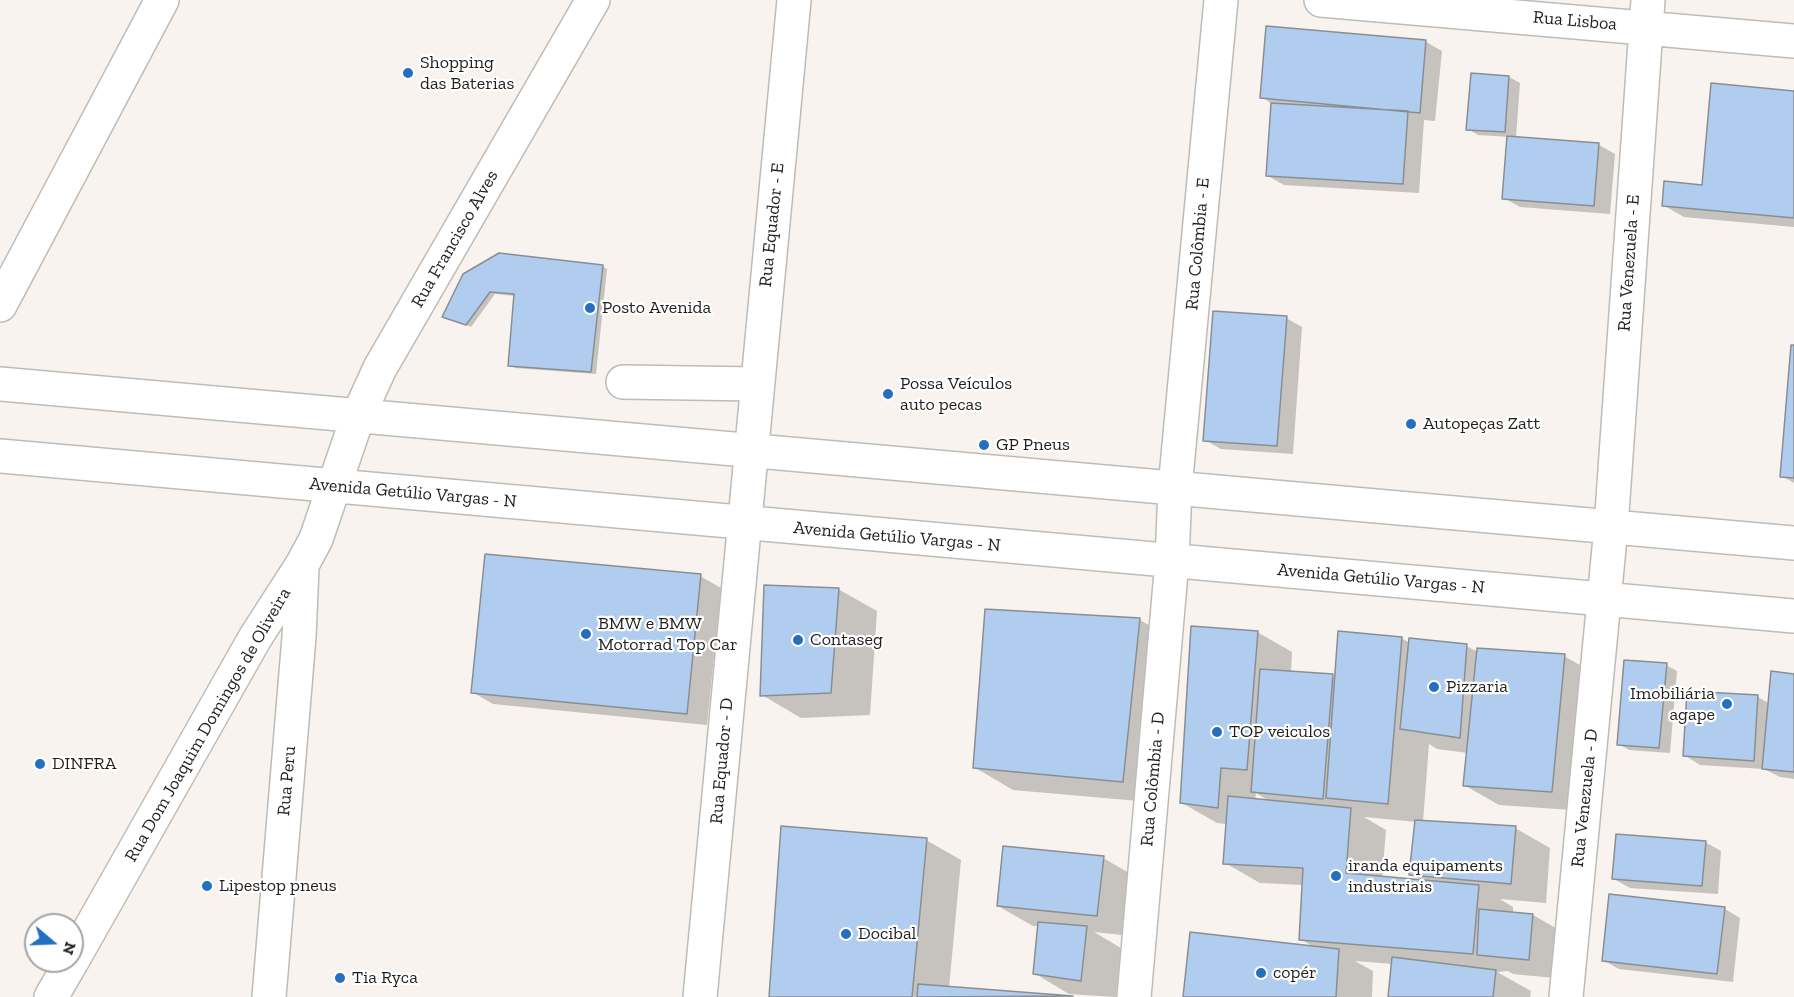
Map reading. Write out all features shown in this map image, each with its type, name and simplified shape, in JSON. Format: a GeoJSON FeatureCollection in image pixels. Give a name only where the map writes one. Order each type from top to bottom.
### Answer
{"type":"FeatureCollection","features":[{"type":"Feature","properties":{"kind":"street"},"geometry":{"type":"LineString","coordinates":[[0,304],[162,0]]}},
{"type":"Feature","properties":{"kind":"street","name":"Rua Francisco Alves"},"geometry":{"type":"LineString","coordinates":[[335,486],[357,416],[380,368],[593,0]]}},
{"type":"Feature","properties":{"kind":"street","name":"Rua Equador - E"},"geometry":{"type":"LineString","coordinates":[[750,451],[794,0]]}},
{"type":"Feature","properties":{"kind":"street","name":"Rua Colômbia - E"},"geometry":{"type":"LineString","coordinates":[[1172,561],[1175,488],[1221,0]]}},
{"type":"Feature","properties":{"kind":"street","name":"Rua Lisboa"},"geometry":{"type":"LineString","coordinates":[[1321,0],[1646,13],[1794,41]]}},
{"type":"Feature","properties":{"kind":"street","name":"Rua Venezuela - E"},"geometry":{"type":"LineString","coordinates":[[1604,599],[1611,527],[1646,13]]}},
{"type":"Feature","properties":{"kind":"street"},"geometry":{"type":"LineString","coordinates":[[623,382],[757,384]]}},
{"type":"Feature","properties":{"kind":"street"},"geometry":{"type":"LineString","coordinates":[[0,384],[1794,543]]}},
{"type":"Feature","properties":{"kind":"street","name":"Rua Equador - D"},"geometry":{"type":"LineString","coordinates":[[700,997],[750,451]]}},
{"type":"Feature","properties":{"kind":"street","name":"Avenida Getúlio Vargas - N"},"geometry":{"type":"LineString","coordinates":[[0,456],[745,525],[1794,616]]}},
{"type":"Feature","properties":{"kind":"street","name":"Rua Dom Joaquim Domingos de Oliveira"},"geometry":{"type":"LineString","coordinates":[[84,940],[255,638],[302,565],[316,539],[335,486]]}},
{"type":"Feature","properties":{"kind":"street","name":"Rua Colômbia - D"},"geometry":{"type":"LineString","coordinates":[[1134,997],[1172,561]]}},
{"type":"Feature","properties":{"kind":"street","name":"Rua Peru"},"geometry":{"type":"LineString","coordinates":[[269,997],[299,638],[302,565]]}},
{"type":"Feature","properties":{"kind":"street","name":"Rua Venezuela - D"},"geometry":{"type":"LineString","coordinates":[[1566,997],[1604,599]]}},
{"type":"Feature","properties":{"kind":"street","name":"Rua Dom Joaquim Domingos de Oliveira"},"geometry":{"type":"LineString","coordinates":[[51,997],[65,973]]}},
{"type":"Feature","properties":{"kind":"building"},"geometry":{"type":"Polygon","coordinates":[[[1266,26],[1426,40],[1420,113],[1260,98],[1266,26]]]}},
{"type":"Feature","properties":{"kind":"building"},"geometry":{"type":"Polygon","coordinates":[[[1471,73],[1509,76],[1505,132],[1466,130],[1471,73]]]}},
{"type":"Feature","properties":{"kind":"building"},"geometry":{"type":"Polygon","coordinates":[[[1711,83],[1794,91],[1794,218],[1662,206],[1664,181],[1702,185],[1711,83]]]}},
{"type":"Feature","properties":{"kind":"building"},"geometry":{"type":"Polygon","coordinates":[[[1271,103],[1408,111],[1403,184],[1266,176],[1271,103]]]}},
{"type":"Feature","properties":{"kind":"building"},"geometry":{"type":"Polygon","coordinates":[[[1507,136],[1599,143],[1594,206],[1502,199],[1507,136]]]}},
{"type":"Feature","properties":{"kind":"building"},"geometry":{"type":"Polygon","coordinates":[[[499,253],[603,265],[591,372],[508,366],[514,294],[490,292],[466,325],[442,317],[463,274],[499,253]]]}},
{"type":"Feature","properties":{"kind":"building"},"geometry":{"type":"Polygon","coordinates":[[[1213,311],[1287,316],[1277,446],[1203,441],[1213,311]]]}},
{"type":"Feature","properties":{"kind":"building"},"geometry":{"type":"Polygon","coordinates":[[[1791,345],[1794,345],[1794,478],[1780,477],[1791,345]]]}},
{"type":"Feature","properties":{"kind":"building","name":"BMW e BMW Motorrad Top Car"},"geometry":{"type":"Polygon","coordinates":[[[485,554],[701,574],[687,714],[471,693],[485,554]]]}},
{"type":"Feature","properties":{"kind":"building","name":"Contaseg"},"geometry":{"type":"Polygon","coordinates":[[[764,585],[839,588],[831,693],[760,696],[764,585]]]}},
{"type":"Feature","properties":{"kind":"building"},"geometry":{"type":"Polygon","coordinates":[[[985,609],[1140,618],[1123,782],[973,768],[985,609]]]}},
{"type":"Feature","properties":{"kind":"building","name":"TOP veiculos"},"geometry":{"type":"Polygon","coordinates":[[[1191,626],[1258,631],[1247,770],[1221,768],[1218,808],[1180,803],[1191,626]]]}},
{"type":"Feature","properties":{"kind":"building"},"geometry":{"type":"Polygon","coordinates":[[[1338,631],[1402,637],[1388,804],[1326,798],[1338,631]]]}},
{"type":"Feature","properties":{"kind":"building","name":"Pizzaria"},"geometry":{"type":"Polygon","coordinates":[[[1409,638],[1467,644],[1460,738],[1400,729],[1409,638]]]}},
{"type":"Feature","properties":{"kind":"building"},"geometry":{"type":"Polygon","coordinates":[[[1477,648],[1565,654],[1552,792],[1463,786],[1477,648]]]}},
{"type":"Feature","properties":{"kind":"building"},"geometry":{"type":"Polygon","coordinates":[[[1624,660],[1667,663],[1659,748],[1617,745],[1624,660]]]}},
{"type":"Feature","properties":{"kind":"building"},"geometry":{"type":"Polygon","coordinates":[[[1260,669],[1333,674],[1323,799],[1251,792],[1260,669]]]}},
{"type":"Feature","properties":{"kind":"building"},"geometry":{"type":"Polygon","coordinates":[[[1771,671],[1794,674],[1794,772],[1762,769],[1771,671]]]}},
{"type":"Feature","properties":{"kind":"building"},"geometry":{"type":"Polygon","coordinates":[[[1687,691],[1758,695],[1754,761],[1683,756],[1687,691]]]}},
{"type":"Feature","properties":{"kind":"building","name":"iranda equipaments industriais"},"geometry":{"type":"Polygon","coordinates":[[[1228,796],[1351,808],[1346,873],[1479,885],[1473,954],[1299,940],[1303,868],[1223,864],[1228,796]]]}},
{"type":"Feature","properties":{"kind":"building"},"geometry":{"type":"Polygon","coordinates":[[[1415,820],[1516,826],[1511,884],[1409,875],[1415,820]]]}},
{"type":"Feature","properties":{"kind":"building","name":"Docibal"},"geometry":{"type":"Polygon","coordinates":[[[781,826],[927,838],[912,997],[769,997],[781,826]]]}},
{"type":"Feature","properties":{"kind":"building"},"geometry":{"type":"Polygon","coordinates":[[[1616,834],[1706,841],[1702,886],[1612,879],[1616,834]]]}},
{"type":"Feature","properties":{"kind":"building"},"geometry":{"type":"Polygon","coordinates":[[[1003,846],[1104,856],[1097,916],[997,906],[1003,846]]]}},
{"type":"Feature","properties":{"kind":"building"},"geometry":{"type":"Polygon","coordinates":[[[1609,894],[1725,907],[1717,974],[1602,961],[1609,894]]]}},
{"type":"Feature","properties":{"kind":"building"},"geometry":{"type":"Polygon","coordinates":[[[1479,909],[1533,914],[1529,960],[1477,955],[1479,909]]]}},
{"type":"Feature","properties":{"kind":"building"},"geometry":{"type":"Polygon","coordinates":[[[1038,922],[1087,926],[1081,981],[1033,974],[1038,922]]]}},
{"type":"Feature","properties":{"kind":"building","name":"copér"},"geometry":{"type":"Polygon","coordinates":[[[1190,932],[1339,949],[1336,997],[1183,997],[1190,932]]]}},
{"type":"Feature","properties":{"kind":"building"},"geometry":{"type":"Polygon","coordinates":[[[1392,957],[1496,970],[1493,997],[1388,997],[1392,957]]]}},
{"type":"Feature","properties":{"kind":"building"},"geometry":{"type":"Polygon","coordinates":[[[918,984],[1073,996],[917,997],[918,984]]]}},
{"type":"Feature","properties":{"kind":"place","name":"Shopping das Baterias"},"geometry":{"type":"Point","coordinates":[408,73]}},
{"type":"Feature","properties":{"kind":"place","name":"Posto Avenida"},"geometry":{"type":"Point","coordinates":[590,308]}},
{"type":"Feature","properties":{"kind":"place","name":"Possa Veículos auto pecas"},"geometry":{"type":"Point","coordinates":[888,394]}},
{"type":"Feature","properties":{"kind":"place","name":"Autopeças Zatt"},"geometry":{"type":"Point","coordinates":[1411,424]}},
{"type":"Feature","properties":{"kind":"place","name":"GP Pneus"},"geometry":{"type":"Point","coordinates":[984,445]}},
{"type":"Feature","properties":{"kind":"place","name":"BMW e BMW Motorrad Top Car"},"geometry":{"type":"Point","coordinates":[586,634]}},
{"type":"Feature","properties":{"kind":"place","name":"Contaseg"},"geometry":{"type":"Point","coordinates":[798,640]}},
{"type":"Feature","properties":{"kind":"place","name":"Pizzaria"},"geometry":{"type":"Point","coordinates":[1434,687]}},
{"type":"Feature","properties":{"kind":"place","name":"Imobiliária agape"},"geometry":{"type":"Point","coordinates":[1727,704]}},
{"type":"Feature","properties":{"kind":"place","name":"TOP veiculos"},"geometry":{"type":"Point","coordinates":[1217,732]}},
{"type":"Feature","properties":{"kind":"place","name":"DINFRA"},"geometry":{"type":"Point","coordinates":[40,764]}},
{"type":"Feature","properties":{"kind":"place","name":"iranda equipaments industriais"},"geometry":{"type":"Point","coordinates":[1336,876]}},
{"type":"Feature","properties":{"kind":"place","name":"Lipestop pneus"},"geometry":{"type":"Point","coordinates":[207,886]}},
{"type":"Feature","properties":{"kind":"place","name":"Docibal"},"geometry":{"type":"Point","coordinates":[846,934]}},
{"type":"Feature","properties":{"kind":"place","name":"copér"},"geometry":{"type":"Point","coordinates":[1261,973]}},
{"type":"Feature","properties":{"kind":"place","name":"Tia Ryca"},"geometry":{"type":"Point","coordinates":[340,978]}}]}
